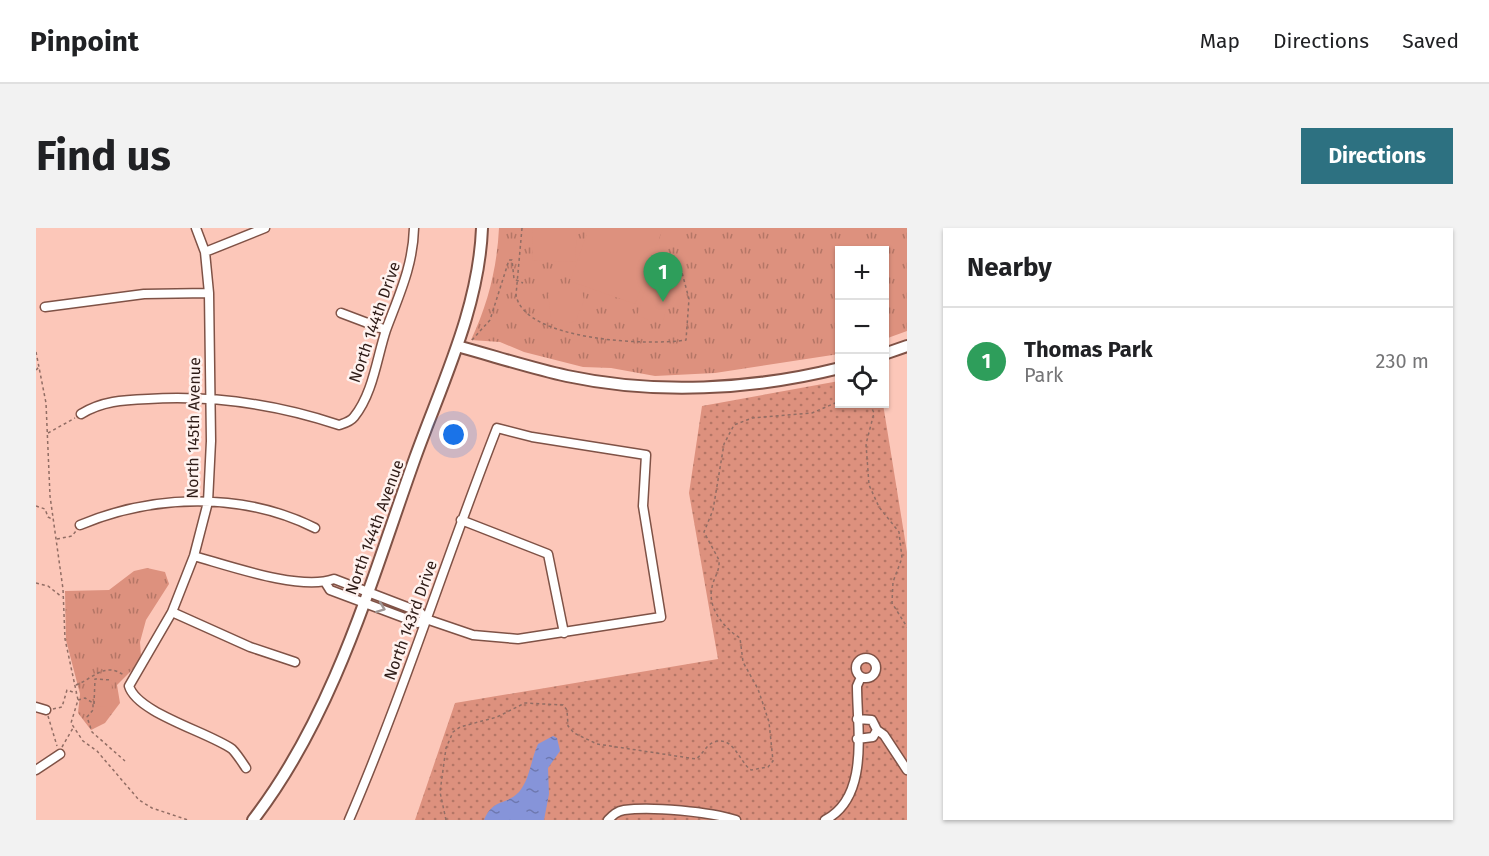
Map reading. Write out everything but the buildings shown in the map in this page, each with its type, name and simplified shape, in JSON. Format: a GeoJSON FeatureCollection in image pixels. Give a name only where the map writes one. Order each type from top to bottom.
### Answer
{"type":"FeatureCollection","features":[{"type":"Feature","properties":{"kind":"main road","name":"North 144th Avenue"},"geometry":{"type":"LineString","coordinates":[[253,820],[272,795],[308,734],[365,597],[457,346],[474,291],[482,228]]}},
{"type":"Feature","properties":{"kind":"main road"},"geometry":{"type":"LineString","coordinates":[[457,346],[569,376],[653,386],[739,385],[835,369]]}},
{"type":"Feature","properties":{"kind":"main road"},"geometry":{"type":"LineString","coordinates":[[889,353],[907,346]]}},
{"type":"Feature","properties":{"kind":"street","name":"North 145th Avenue"},"geometry":{"type":"LineString","coordinates":[[129,686],[172,612],[194,556],[208,502],[209,293],[205,252],[195,228]]}},
{"type":"Feature","properties":{"kind":"street"},"geometry":{"type":"LineString","coordinates":[[205,252],[265,228]]}},
{"type":"Feature","properties":{"kind":"street","name":"North 144th Drive"},"geometry":{"type":"LineString","coordinates":[[210,398],[259,404],[339,425],[349,422],[356,416],[370,384],[386,330],[406,281],[414,228]]}},
{"type":"Feature","properties":{"kind":"street"},"geometry":{"type":"LineString","coordinates":[[45,307],[144,294],[209,293]]}},
{"type":"Feature","properties":{"kind":"street"},"geometry":{"type":"LineString","coordinates":[[341,313],[386,330]]}},
{"type":"Feature","properties":{"kind":"street"},"geometry":{"type":"LineString","coordinates":[[81,414],[93,406],[113,401],[210,398]]}},
{"type":"Feature","properties":{"kind":"street","name":"North 143rd Drive"},"geometry":{"type":"LineString","coordinates":[[349,820],[384,738],[461,520],[497,428],[532,437],[646,455],[643,506],[661,617],[564,633]]}},
{"type":"Feature","properties":{"kind":"street"},"geometry":{"type":"LineString","coordinates":[[80,525],[126,508],[162,501],[208,502],[254,507],[296,518],[315,528]]}},
{"type":"Feature","properties":{"kind":"street"},"geometry":{"type":"LineString","coordinates":[[194,556],[265,576],[325,582],[330,590],[404,606],[420,612],[426,619],[492,639],[518,639],[564,633],[548,554],[461,520]]}},
{"type":"Feature","properties":{"kind":"street"},"geometry":{"type":"LineString","coordinates":[[365,597],[418,623],[426,619]]}},
{"type":"Feature","properties":{"kind":"street"},"geometry":{"type":"LineString","coordinates":[[400,616],[404,606]]}},
{"type":"Feature","properties":{"kind":"street"},"geometry":{"type":"LineString","coordinates":[[172,612],[250,647],[295,662]]}},
{"type":"Feature","properties":{"kind":"street"},"geometry":{"type":"LineString","coordinates":[[825,820],[838,811],[847,800],[856,777],[857,686],[861,677]]}},
{"type":"Feature","properties":{"kind":"street"},"geometry":{"type":"LineString","coordinates":[[129,686],[132,695],[146,705],[233,750],[246,768]]}},
{"type":"Feature","properties":{"kind":"street"},"geometry":{"type":"LineString","coordinates":[[36,707],[46,710]]}},
{"type":"Feature","properties":{"kind":"street"},"geometry":{"type":"LineString","coordinates":[[857,718],[872,720],[907,770]]}},
{"type":"Feature","properties":{"kind":"street"},"geometry":{"type":"LineString","coordinates":[[857,739],[873,737],[877,730]]}},
{"type":"Feature","properties":{"kind":"street"},"geometry":{"type":"LineString","coordinates":[[36,770],[60,754]]}},
{"type":"Feature","properties":{"kind":"street"},"geometry":{"type":"LineString","coordinates":[[608,820],[618,812],[631,810],[708,813],[736,820]]}},
{"type":"Feature","properties":{"kind":"path"},"geometry":{"type":"LineString","coordinates":[[522,228],[518,306],[537,322],[571,334],[623,340],[673,342],[686,340],[689,300],[680,265]]}},
{"type":"Feature","properties":{"kind":"path"},"geometry":{"type":"LineString","coordinates":[[457,346],[471,340],[490,320],[509,260],[513,260],[514,279],[523,283]]}},
{"type":"Feature","properties":{"kind":"path"},"geometry":{"type":"LineString","coordinates":[[36,352],[41,366],[46,402],[53,518],[63,598],[65,639],[78,700],[72,717],[73,728],[139,800],[152,808],[188,820]]}},
{"type":"Feature","properties":{"kind":"path"},"geometry":{"type":"LineString","coordinates":[[36,369],[41,366]]}},
{"type":"Feature","properties":{"kind":"path"},"geometry":{"type":"LineString","coordinates":[[446,820],[440,792],[446,748],[453,732],[460,727],[498,717],[525,703],[563,705],[567,710],[568,726],[574,733],[597,744],[696,759],[710,744],[725,742],[734,747],[743,765],[751,770],[759,771],[768,767],[773,761],[769,722],[758,688],[743,662],[740,638],[723,625],[718,617],[712,587],[719,560],[704,532],[713,510],[724,444],[734,425],[752,418],[812,413],[835,403]]}},
{"type":"Feature","properties":{"kind":"path"},"geometry":{"type":"LineString","coordinates":[[872,408],[874,413],[866,444],[869,485],[879,507],[899,532],[902,558],[894,582],[892,603],[907,627]]}},
{"type":"Feature","properties":{"kind":"path"},"geometry":{"type":"LineString","coordinates":[[47,433],[66,425],[81,414]]}},
{"type":"Feature","properties":{"kind":"path"},"geometry":{"type":"LineString","coordinates":[[36,506],[45,509],[48,517],[53,518]]}},
{"type":"Feature","properties":{"kind":"path"},"geometry":{"type":"LineString","coordinates":[[56,539],[72,536],[80,525]]}},
{"type":"Feature","properties":{"kind":"path"},"geometry":{"type":"LineString","coordinates":[[36,583],[48,586],[63,598]]}},
{"type":"Feature","properties":{"kind":"path"},"geometry":{"type":"LineString","coordinates":[[75,685],[86,682],[92,674],[102,670],[113,670],[124,676],[129,686]]}},
{"type":"Feature","properties":{"kind":"path"},"geometry":{"type":"LineString","coordinates":[[112,680],[95,679],[94,705],[87,717],[89,728],[104,745],[125,761]]}},
{"type":"Feature","properties":{"kind":"path"},"geometry":{"type":"LineString","coordinates":[[60,754],[46,710],[62,707],[67,690],[77,693]]}},
{"type":"Feature","properties":{"kind":"path"},"geometry":{"type":"LineString","coordinates":[[78,700],[88,699],[94,705]]}},
{"type":"Feature","properties":{"kind":"path"},"geometry":{"type":"LineString","coordinates":[[60,754],[66,736],[73,728]]}},
{"type":"Feature","properties":{"kind":"green space"},"geometry":{"type":"Polygon","coordinates":[[[499,228],[907,228],[907,331],[889,338],[889,246],[835,246],[835,355],[715,373],[655,376],[611,368],[583,367],[524,352],[500,342],[471,340],[491,286],[499,228]]]}},
{"type":"Feature","properties":{"kind":"green space"},"geometry":{"type":"Polygon","coordinates":[[[533,228],[577,228],[575,262],[532,260],[533,228]]]}},
{"type":"Feature","properties":{"kind":"green space"},"geometry":{"type":"Polygon","coordinates":[[[589,228],[663,228],[635,304],[570,281],[589,228]]]}},
{"type":"Feature","properties":{"kind":"green space"},"geometry":{"type":"Polygon","coordinates":[[[651,270],[676,277],[662,324],[637,316],[651,270]]]}},
{"type":"Feature","properties":{"kind":"green space"},"geometry":{"type":"Polygon","coordinates":[[[572,286],[582,291],[584,300],[576,321],[569,323],[551,317],[548,294],[572,286]]]}},
{"type":"Feature","properties":{"kind":"green space"},"geometry":{"type":"Polygon","coordinates":[[[835,382],[835,408],[884,408],[907,552],[907,820],[415,820],[455,703],[718,659],[689,493],[702,406],[835,382]]]}},
{"type":"Feature","properties":{"kind":"green space"},"geometry":{"type":"Polygon","coordinates":[[[147,568],[165,572],[169,584],[146,620],[140,642],[141,656],[133,669],[117,685],[120,703],[105,723],[91,730],[78,713],[80,694],[66,640],[65,591],[109,590],[134,571],[147,568]]]}},
{"type":"Feature","properties":{"kind":"green space"},"geometry":{"type":"Polygon","coordinates":[[[96,680],[112,681],[111,707],[95,706],[96,680]]]}},
{"type":"Feature","properties":{"kind":"water"},"geometry":{"type":"Polygon","coordinates":[[[553,736],[557,738],[560,751],[548,768],[549,794],[544,820],[484,820],[491,808],[519,792],[526,781],[538,744],[553,736]]]}},
{"type":"Feature","properties":{"kind":"place","name":"Thomas Park"},"geometry":{"type":"Point","coordinates":[663,302]}}]}
